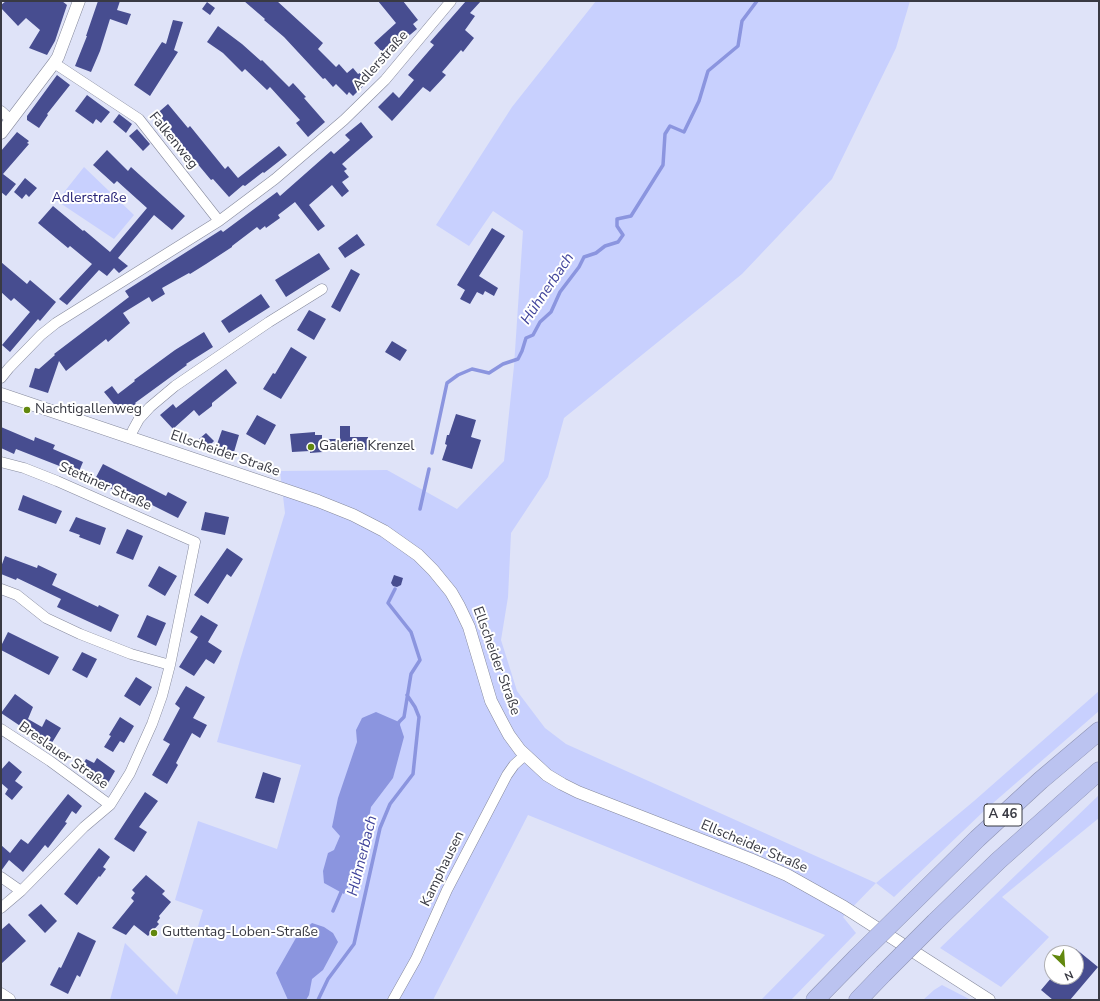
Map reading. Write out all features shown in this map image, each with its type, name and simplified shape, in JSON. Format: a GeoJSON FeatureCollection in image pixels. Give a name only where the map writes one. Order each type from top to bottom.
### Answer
{"type":"FeatureCollection","features":[{"type":"Feature","properties":{"kind":"highway","name":"A 46"},"geometry":{"type":"LineString","coordinates":[[815,1000],[976,839],[1041,780],[1099,731]]}},
{"type":"Feature","properties":{"kind":"highway","name":"A 46"},"geometry":{"type":"LineString","coordinates":[[858,1000],[998,861],[1099,771]]}},
{"type":"Feature","properties":{"kind":"street"},"geometry":{"type":"LineString","coordinates":[[1,133],[54,63],[79,1]]}},
{"type":"Feature","properties":{"kind":"street","name":"Adlerstraße"},"geometry":{"type":"LineString","coordinates":[[1,378],[8,368],[41,335],[56,323],[220,221],[275,179],[344,120],[385,80],[448,2]]}},
{"type":"Feature","properties":{"kind":"street","name":"Falkenweg"},"geometry":{"type":"LineString","coordinates":[[54,63],[138,119],[220,221]]}},
{"type":"Feature","properties":{"kind":"street"},"geometry":{"type":"LineString","coordinates":[[1,111],[11,120]]}},
{"type":"Feature","properties":{"kind":"street"},"geometry":{"type":"LineString","coordinates":[[130,437],[139,419],[150,407],[175,386],[269,322],[322,289]]}},
{"type":"Feature","properties":{"kind":"street","name":"Ellscheider Straße"},"geometry":{"type":"LineString","coordinates":[[1,394],[336,507],[389,533],[411,549],[440,577],[459,606],[471,634],[491,701],[509,735],[525,754],[547,774],[578,792],[750,859],[803,883],[844,907],[989,1000]]}},
{"type":"Feature","properties":{"kind":"street","name":"Stettiner Straße"},"geometry":{"type":"LineString","coordinates":[[1,462],[24,468],[57,481],[195,542],[170,665]]}},
{"type":"Feature","properties":{"kind":"street"},"geometry":{"type":"LineString","coordinates":[[1,589],[17,595],[46,618],[80,634],[131,654],[170,665],[152,724],[130,773],[110,805],[84,827],[21,891],[1,908]]}},
{"type":"Feature","properties":{"kind":"street","name":"Breslauer Straße"},"geometry":{"type":"LineString","coordinates":[[1,729],[50,761],[110,805]]}},
{"type":"Feature","properties":{"kind":"street","name":"Kamphausen"},"geometry":{"type":"LineString","coordinates":[[393,1000],[416,959],[463,858],[507,775],[525,754]]}},
{"type":"Feature","properties":{"kind":"street"},"geometry":{"type":"LineString","coordinates":[[1,877],[21,891]]}},
{"type":"Feature","properties":{"kind":"street"},"geometry":{"type":"LineString","coordinates":[[1,993],[10,999]]}},
{"type":"Feature","properties":{"kind":"green space"},"geometry":{"type":"Polygon","coordinates":[[[596,1],[910,1],[896,48],[832,179],[742,274],[564,418],[548,477],[511,533],[508,597],[501,640],[517,691],[545,728],[566,744],[876,883],[843,917],[856,933],[791,1000],[761,1000],[825,935],[528,815],[433,1000],[110,1000],[125,943],[177,995],[203,910],[175,900],[198,821],[277,849],[301,765],[217,742],[240,660],[285,513],[280,471],[387,470],[457,509],[504,461],[514,366],[523,231],[493,211],[469,246],[436,225],[512,107],[596,1]]]}},
{"type":"Feature","properties":{"kind":"green space","name":"Adlerstraße"},"geometry":{"type":"Polygon","coordinates":[[[84,167],[134,215],[114,239],[57,201],[84,167]]]}},
{"type":"Feature","properties":{"kind":"green space"},"geometry":{"type":"Polygon","coordinates":[[[1099,691],[1099,711],[985,810],[894,897],[876,883],[974,801],[1099,691]]]}},
{"type":"Feature","properties":{"kind":"green space"},"geometry":{"type":"Polygon","coordinates":[[[1099,795],[1099,818],[1002,897],[1049,937],[1001,987],[940,948],[1099,795]]]}},
{"type":"Feature","properties":{"kind":"green space"},"geometry":{"type":"Polygon","coordinates":[[[942,985],[971,1000],[923,1000],[942,985]]]}},
{"type":"Feature","properties":{"kind":"water"},"geometry":{"type":"Polygon","coordinates":[[[376,712],[399,722],[404,737],[393,778],[371,807],[362,856],[353,878],[344,894],[324,883],[323,871],[328,853],[334,850],[340,836],[332,827],[338,798],[357,742],[356,730],[362,718],[376,712]]]}},
{"type":"Feature","properties":{"kind":"water"},"geometry":{"type":"Polygon","coordinates":[[[312,923],[324,927],[333,933],[338,942],[323,970],[312,979],[309,995],[306,1000],[288,1000],[276,973],[297,936],[312,923]]]}},
{"type":"Feature","properties":{"kind":"building"},"geometry":{"type":"Polygon","coordinates":[[[6,1],[62,1],[67,5],[55,41],[47,55],[29,48],[40,30],[26,18],[18,26],[1,8],[1,5],[6,1]]]}},
{"type":"Feature","properties":{"kind":"building"},"geometry":{"type":"Polygon","coordinates":[[[98,1],[120,1],[117,10],[131,14],[127,25],[110,19],[100,51],[91,72],[75,66],[87,36],[98,1]]]}},
{"type":"Feature","properties":{"kind":"building"},"geometry":{"type":"Polygon","coordinates":[[[244,1],[277,1],[323,43],[318,49],[336,67],[339,64],[347,73],[353,68],[358,74],[360,73],[368,81],[353,96],[349,92],[347,95],[336,84],[333,87],[325,78],[323,79],[284,37],[244,1]]]}},
{"type":"Feature","properties":{"kind":"building"},"geometry":{"type":"Polygon","coordinates":[[[378,1],[403,1],[418,20],[413,24],[417,29],[405,39],[403,38],[385,55],[374,43],[396,23],[378,1]]]}},
{"type":"Feature","properties":{"kind":"building"},"geometry":{"type":"Polygon","coordinates":[[[466,1],[481,1],[470,13],[475,16],[465,30],[474,38],[463,52],[461,50],[442,72],[446,75],[430,92],[423,87],[392,121],[378,107],[393,92],[399,98],[414,80],[408,75],[434,45],[430,42],[466,1]]]}},
{"type":"Feature","properties":{"kind":"building"},"geometry":{"type":"Polygon","coordinates":[[[207,2],[215,8],[210,15],[202,9],[207,2]]]}},
{"type":"Feature","properties":{"kind":"building"},"geometry":{"type":"Polygon","coordinates":[[[173,20],[183,22],[174,50],[178,52],[150,96],[134,85],[162,42],[166,44],[173,20]]]}},
{"type":"Feature","properties":{"kind":"building"},"geometry":{"type":"Polygon","coordinates":[[[218,26],[261,61],[262,60],[289,87],[293,83],[325,122],[308,137],[296,123],[300,120],[270,87],[267,90],[245,69],[242,72],[223,53],[207,42],[218,26]]]}},
{"type":"Feature","properties":{"kind":"building"},"geometry":{"type":"Polygon","coordinates":[[[57,75],[70,85],[47,114],[48,115],[39,128],[27,120],[27,116],[57,75]]]}},
{"type":"Feature","properties":{"kind":"building"},"geometry":{"type":"Polygon","coordinates":[[[87,95],[110,112],[101,123],[96,119],[93,124],[75,111],[87,95]]]}},
{"type":"Feature","properties":{"kind":"building"},"geometry":{"type":"Polygon","coordinates":[[[168,104],[188,128],[190,126],[225,169],[228,166],[238,178],[279,146],[287,155],[245,186],[243,185],[229,197],[213,179],[211,180],[176,138],[174,140],[154,116],[168,104]]]}},
{"type":"Feature","properties":{"kind":"building"},"geometry":{"type":"Polygon","coordinates":[[[119,114],[132,124],[126,133],[113,122],[119,114]]]}},
{"type":"Feature","properties":{"kind":"building"},"geometry":{"type":"Polygon","coordinates":[[[361,122],[373,137],[342,164],[347,169],[344,171],[349,177],[342,182],[349,191],[342,197],[332,185],[309,205],[325,226],[318,231],[295,202],[278,215],[280,218],[266,228],[265,226],[260,230],[257,227],[232,247],[206,264],[162,288],[165,294],[152,302],[149,297],[123,313],[130,323],[108,342],[106,339],[66,371],[59,361],[48,393],[29,387],[35,368],[39,369],[55,355],[54,354],[129,297],[125,291],[221,230],[223,232],[277,192],[280,196],[331,151],[334,154],[350,140],[345,135],[361,122]]]}},
{"type":"Feature","properties":{"kind":"building"},"geometry":{"type":"Polygon","coordinates":[[[137,129],[150,144],[143,151],[129,136],[137,129]]]}},
{"type":"Feature","properties":{"kind":"building"},"geometry":{"type":"Polygon","coordinates":[[[17,132],[29,141],[27,143],[29,144],[3,174],[16,184],[6,196],[1,192],[1,151],[17,132]]]}},
{"type":"Feature","properties":{"kind":"building"},"geometry":{"type":"Polygon","coordinates":[[[107,150],[128,171],[131,167],[185,216],[172,230],[154,215],[118,258],[128,266],[119,273],[114,268],[107,276],[99,270],[67,305],[59,299],[92,264],[70,246],[68,248],[38,223],[53,206],[110,252],[147,208],[117,181],[114,184],[93,165],[107,150]]]}},
{"type":"Feature","properties":{"kind":"building"},"geometry":{"type":"Polygon","coordinates":[[[25,178],[37,188],[29,197],[26,194],[22,199],[14,192],[25,178]]]}},
{"type":"Feature","properties":{"kind":"building"},"geometry":{"type":"Polygon","coordinates":[[[492,228],[505,236],[479,276],[498,288],[494,296],[485,291],[483,295],[477,292],[470,304],[460,299],[465,290],[457,285],[492,228]]]}},
{"type":"Feature","properties":{"kind":"building"},"geometry":{"type":"Polygon","coordinates":[[[357,234],[365,245],[345,258],[338,248],[357,234]]]}},
{"type":"Feature","properties":{"kind":"building"},"geometry":{"type":"Polygon","coordinates":[[[319,253],[330,269],[286,297],[275,280],[319,253]]]}},
{"type":"Feature","properties":{"kind":"building"},"geometry":{"type":"Polygon","coordinates":[[[1,262],[27,284],[30,280],[56,302],[40,321],[38,319],[10,352],[2,345],[30,312],[14,298],[11,301],[1,292],[1,262]]]}},
{"type":"Feature","properties":{"kind":"building"},"geometry":{"type":"Polygon","coordinates":[[[351,269],[360,274],[340,312],[331,307],[351,269]]]}},
{"type":"Feature","properties":{"kind":"building"},"geometry":{"type":"Polygon","coordinates":[[[261,294],[270,307],[229,333],[221,321],[261,294]]]}},
{"type":"Feature","properties":{"kind":"building"},"geometry":{"type":"Polygon","coordinates":[[[309,310],[326,319],[314,340],[297,330],[309,310]]]}},
{"type":"Feature","properties":{"kind":"building"},"geometry":{"type":"Polygon","coordinates":[[[204,332],[213,347],[186,364],[187,365],[122,414],[104,392],[112,386],[118,394],[135,381],[134,380],[175,350],[204,332]]]}},
{"type":"Feature","properties":{"kind":"building"},"geometry":{"type":"Polygon","coordinates":[[[392,341],[407,350],[400,361],[385,352],[392,341]]]}},
{"type":"Feature","properties":{"kind":"building"},"geometry":{"type":"Polygon","coordinates":[[[291,347],[307,357],[281,399],[263,389],[273,373],[275,374],[291,347]]]}},
{"type":"Feature","properties":{"kind":"building"},"geometry":{"type":"Polygon","coordinates":[[[226,369],[237,383],[212,403],[212,406],[199,416],[194,410],[173,429],[160,415],[173,404],[176,408],[226,369]]]}},
{"type":"Feature","properties":{"kind":"building"},"geometry":{"type":"Polygon","coordinates":[[[456,414],[476,420],[471,437],[481,440],[472,469],[442,460],[447,445],[445,444],[447,435],[449,435],[456,414]]]}},
{"type":"Feature","properties":{"kind":"building"},"geometry":{"type":"Polygon","coordinates":[[[257,415],[276,425],[265,445],[246,434],[257,415]]]}},
{"type":"Feature","properties":{"kind":"building"},"geometry":{"type":"Polygon","coordinates":[[[340,426],[350,426],[350,437],[368,437],[368,450],[323,450],[323,452],[310,453],[310,451],[292,452],[290,434],[315,432],[315,435],[322,435],[322,439],[340,439],[340,426]]]}},
{"type":"Feature","properties":{"kind":"building"},"geometry":{"type":"Polygon","coordinates":[[[1,427],[34,441],[35,437],[55,445],[53,449],[83,462],[77,476],[61,469],[62,467],[16,449],[14,454],[1,448],[1,427]]]}},
{"type":"Feature","properties":{"kind":"building"},"geometry":{"type":"Polygon","coordinates":[[[222,430],[239,435],[234,452],[216,447],[222,430]]]}},
{"type":"Feature","properties":{"kind":"building"},"geometry":{"type":"Polygon","coordinates":[[[206,433],[214,441],[207,448],[199,439],[206,433]]]}},
{"type":"Feature","properties":{"kind":"building"},"geometry":{"type":"Polygon","coordinates":[[[103,464],[166,496],[168,492],[187,502],[178,518],[146,502],[145,504],[94,481],[103,464]]]}},
{"type":"Feature","properties":{"kind":"building"},"geometry":{"type":"Polygon","coordinates":[[[23,495],[62,511],[56,524],[18,510],[23,495]]]}},
{"type":"Feature","properties":{"kind":"building"},"geometry":{"type":"Polygon","coordinates":[[[205,512],[229,517],[225,535],[201,530],[205,512]]]}},
{"type":"Feature","properties":{"kind":"building"},"geometry":{"type":"Polygon","coordinates":[[[76,517],[106,528],[100,545],[79,537],[80,535],[69,531],[76,517]]]}},
{"type":"Feature","properties":{"kind":"building"},"geometry":{"type":"Polygon","coordinates":[[[127,529],[143,536],[133,560],[116,553],[127,529]]]}},
{"type":"Feature","properties":{"kind":"building"},"geometry":{"type":"Polygon","coordinates":[[[227,548],[243,559],[231,577],[227,574],[208,604],[194,595],[227,548]]]}},
{"type":"Feature","properties":{"kind":"building"},"geometry":{"type":"Polygon","coordinates":[[[5,556],[37,568],[38,565],[57,574],[52,585],[98,607],[99,605],[119,615],[111,632],[57,607],[61,599],[17,578],[16,580],[1,574],[1,567],[5,556]]]}},
{"type":"Feature","properties":{"kind":"building"},"geometry":{"type":"Polygon","coordinates":[[[159,566],[177,576],[165,596],[148,586],[159,566]]]}},
{"type":"Feature","properties":{"kind":"building"},"geometry":{"type":"Polygon","coordinates":[[[394,575],[403,578],[401,585],[397,587],[393,586],[391,583],[394,575]]]}},
{"type":"Feature","properties":{"kind":"building"},"geometry":{"type":"Polygon","coordinates":[[[147,615],[166,623],[156,646],[137,637],[147,615]]]}},
{"type":"Feature","properties":{"kind":"building"},"geometry":{"type":"Polygon","coordinates":[[[201,615],[218,625],[208,642],[222,651],[214,664],[206,659],[194,676],[179,667],[198,637],[190,632],[201,615]]]}},
{"type":"Feature","properties":{"kind":"building"},"geometry":{"type":"Polygon","coordinates":[[[8,632],[59,657],[49,675],[1,650],[1,646],[8,632]]]}},
{"type":"Feature","properties":{"kind":"building"},"geometry":{"type":"Polygon","coordinates":[[[82,652],[97,659],[87,678],[72,670],[82,652]]]}},
{"type":"Feature","properties":{"kind":"building"},"geometry":{"type":"Polygon","coordinates":[[[136,677],[152,687],[140,706],[124,696],[136,677]]]}},
{"type":"Feature","properties":{"kind":"building"},"geometry":{"type":"Polygon","coordinates":[[[186,686],[205,697],[193,718],[207,725],[200,738],[192,733],[176,763],[178,765],[167,784],[152,775],[170,744],[163,740],[180,708],[175,704],[186,686]]]}},
{"type":"Feature","properties":{"kind":"building"},"geometry":{"type":"Polygon","coordinates":[[[15,694],[33,707],[28,719],[42,727],[46,719],[61,728],[50,746],[1,713],[15,694]]]}},
{"type":"Feature","properties":{"kind":"building"},"geometry":{"type":"Polygon","coordinates":[[[120,717],[134,726],[124,743],[120,741],[113,752],[104,747],[111,736],[109,735],[120,717]]]}},
{"type":"Feature","properties":{"kind":"building"},"geometry":{"type":"Polygon","coordinates":[[[97,758],[115,771],[108,783],[81,768],[86,759],[94,763],[97,758]]]}},
{"type":"Feature","properties":{"kind":"building"},"geometry":{"type":"Polygon","coordinates":[[[9,761],[22,772],[15,781],[23,787],[12,800],[5,794],[8,789],[1,783],[1,770],[9,761]]]}},
{"type":"Feature","properties":{"kind":"building"},"geometry":{"type":"Polygon","coordinates":[[[263,772],[281,778],[274,803],[255,798],[263,772]]]}},
{"type":"Feature","properties":{"kind":"building"},"geometry":{"type":"Polygon","coordinates":[[[145,792],[158,801],[139,827],[147,832],[134,852],[114,839],[145,792]]]}},
{"type":"Feature","properties":{"kind":"building"},"geometry":{"type":"Polygon","coordinates":[[[68,794],[82,806],[76,814],[72,811],[65,822],[67,823],[48,848],[45,845],[23,872],[9,860],[1,871],[1,845],[10,853],[21,839],[28,844],[68,794]]]}},
{"type":"Feature","properties":{"kind":"building"},"geometry":{"type":"Polygon","coordinates":[[[99,848],[110,857],[103,867],[106,869],[77,905],[64,894],[99,848]]]}},
{"type":"Feature","properties":{"kind":"building"},"geometry":{"type":"Polygon","coordinates":[[[146,875],[165,891],[162,894],[171,902],[159,916],[160,918],[157,922],[159,924],[148,936],[134,925],[126,935],[112,928],[134,901],[131,898],[135,893],[132,890],[146,875]]]}},
{"type":"Feature","properties":{"kind":"building"},"geometry":{"type":"Polygon","coordinates":[[[41,904],[57,921],[45,933],[28,915],[41,904]]]}},
{"type":"Feature","properties":{"kind":"building"},"geometry":{"type":"Polygon","coordinates":[[[9,923],[26,941],[1,964],[1,930],[9,923]]]}},
{"type":"Feature","properties":{"kind":"building"},"geometry":{"type":"Polygon","coordinates":[[[78,932],[96,941],[80,977],[77,975],[68,994],[50,985],[59,967],[61,968],[78,932]]]}},
{"type":"Feature","properties":{"kind":"building"},"geometry":{"type":"Polygon","coordinates":[[[1084,956],[1098,967],[1084,984],[1084,956]]]}},
{"type":"Feature","properties":{"kind":"building"},"geometry":{"type":"Polygon","coordinates":[[[1045,985],[1083,985],[1070,1000],[1053,1000],[1041,990],[1045,985]]]}},
{"type":"Feature","properties":{"kind":"waterway","name":"Hühnerbach"},"geometry":{"type":"LineString","coordinates":[[432,453],[447,383],[458,375],[472,369],[489,373],[503,364],[518,359],[526,338],[533,335],[540,322],[551,312],[560,292],[579,267],[584,257],[596,253],[605,246],[618,242],[623,235],[617,226],[617,219],[631,216],[663,165],[665,134],[670,126],[684,132],[699,101],[708,71],[738,46],[742,21],[757,1]]}},
{"type":"Feature","properties":{"kind":"waterway","name":"Hühnerbach"},"geometry":{"type":"LineString","coordinates":[[420,509],[429,469]]}},
{"type":"Feature","properties":{"kind":"waterway","name":"Hühnerbach"},"geometry":{"type":"LineString","coordinates":[[395,589],[388,603],[411,632],[420,660],[411,674],[404,717],[398,725]]}},
{"type":"Feature","properties":{"kind":"waterway","name":"Hühnerbach"},"geometry":{"type":"LineString","coordinates":[[318,1000],[328,979],[354,944],[380,828],[390,804],[413,774],[419,717],[415,707],[407,695]]}},
{"type":"Feature","properties":{"kind":"waterway"},"geometry":{"type":"LineString","coordinates":[[333,911],[342,890]]}},
{"type":"Feature","properties":{"kind":"place","name":"Nachtigallenweg"},"geometry":{"type":"Point","coordinates":[27,410]}},
{"type":"Feature","properties":{"kind":"place","name":"Galerie Krenzel"},"geometry":{"type":"Point","coordinates":[311,447]}},
{"type":"Feature","properties":{"kind":"place","name":"Guttentag-Loben-Straße"},"geometry":{"type":"Point","coordinates":[154,933]}}]}
